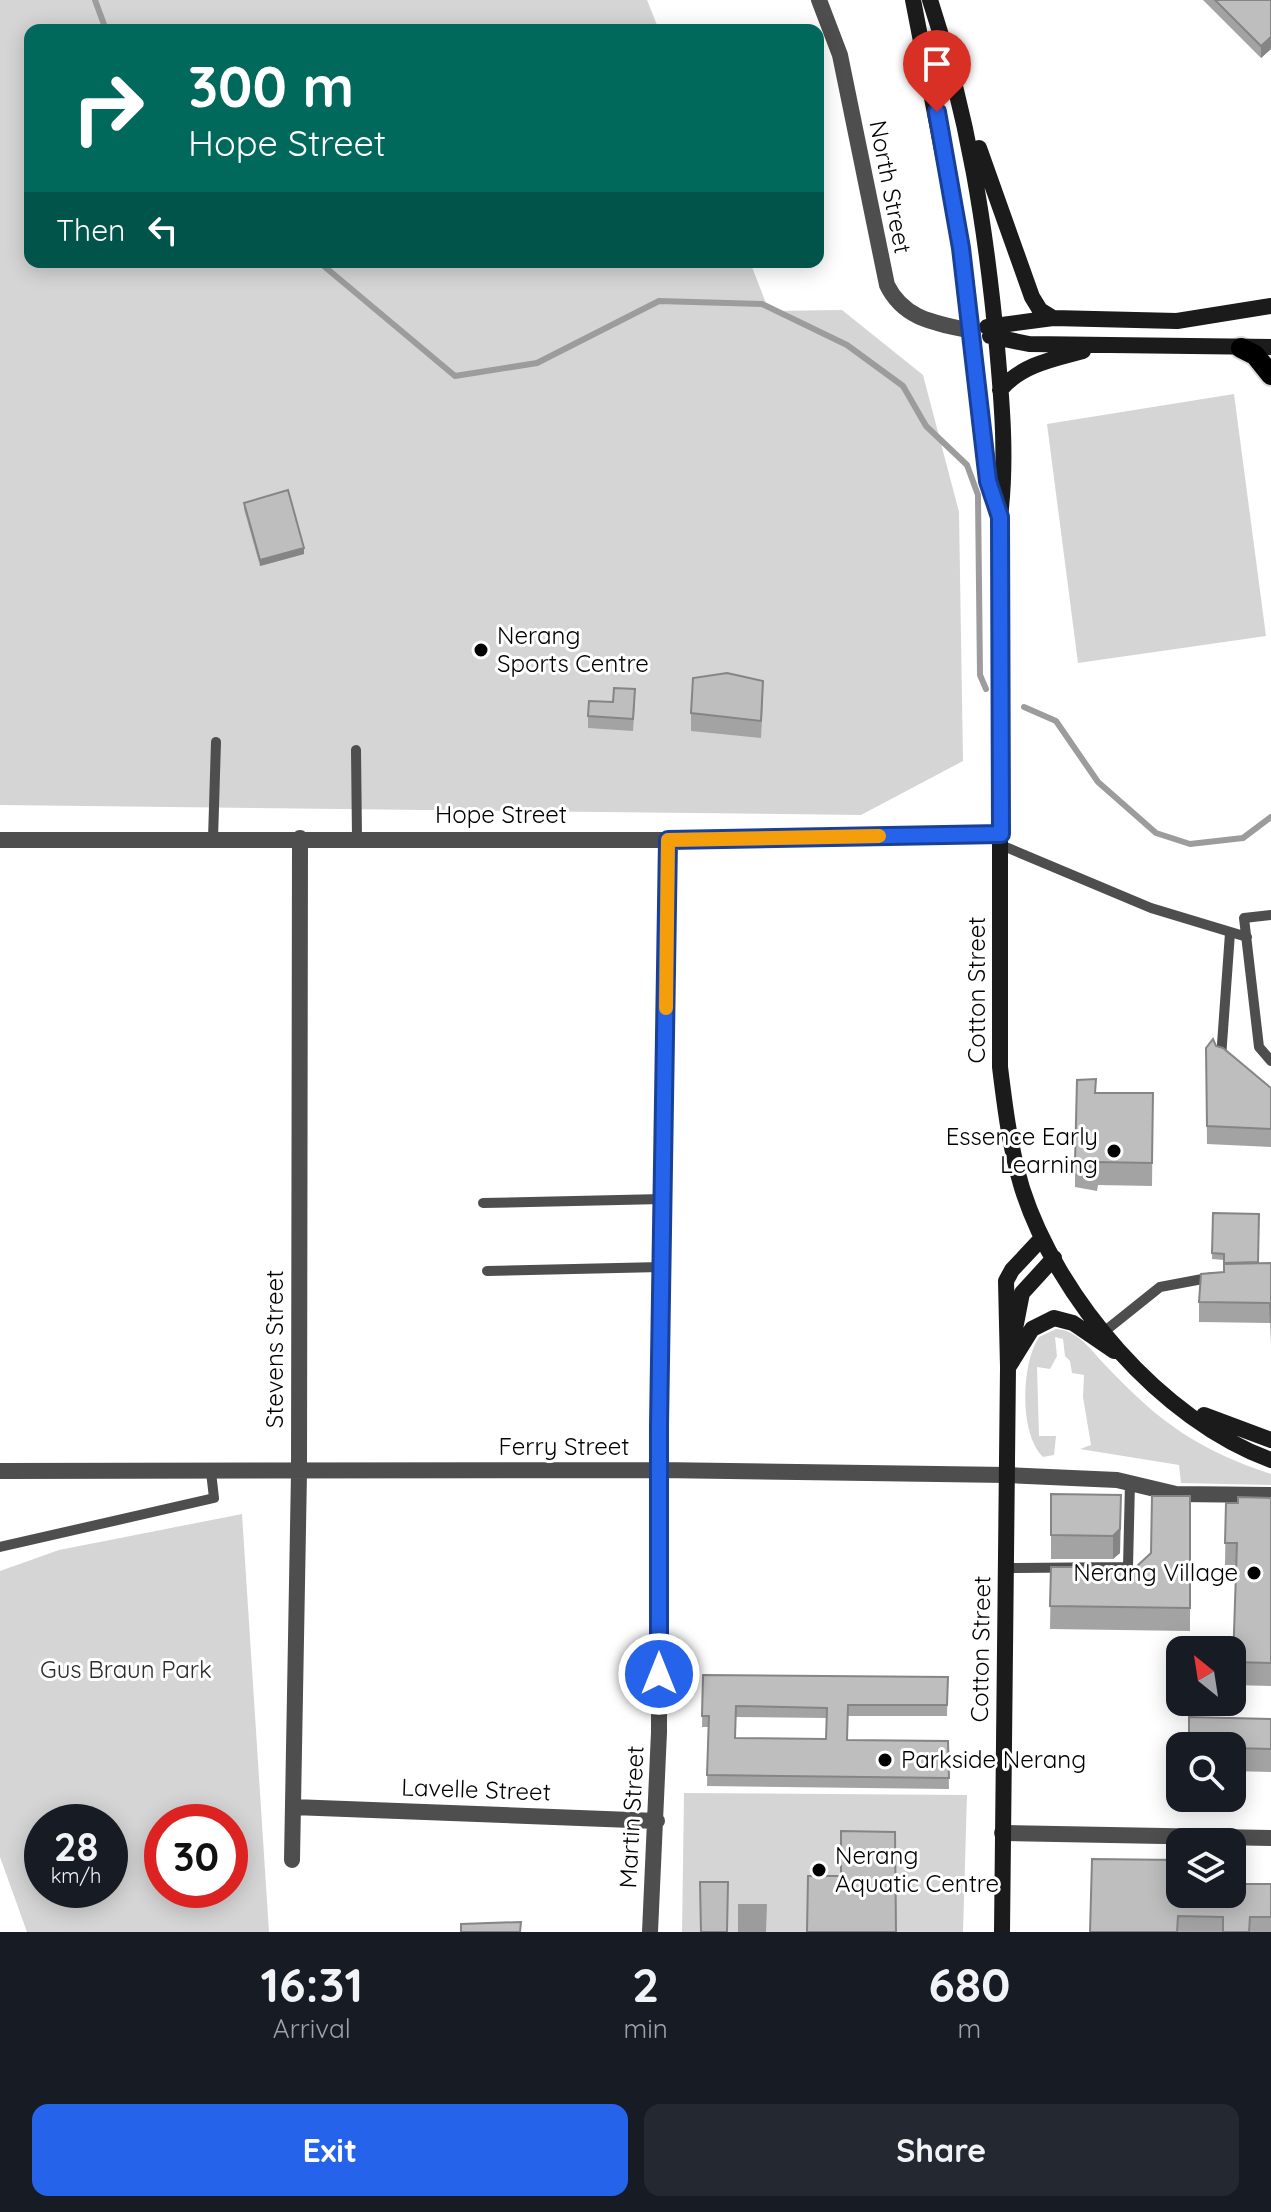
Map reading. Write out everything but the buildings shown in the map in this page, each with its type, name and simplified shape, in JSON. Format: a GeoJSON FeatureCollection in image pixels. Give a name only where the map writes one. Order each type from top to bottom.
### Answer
{"type":"FeatureCollection","features":[{"type":"Feature","properties":{"kind":"main road"},"geometry":{"type":"LineString","coordinates":[[913,0],[947,167],[971,331],[988,481],[1000,517]]}},
{"type":"Feature","properties":{"kind":"main road"},"geometry":{"type":"LineString","coordinates":[[930,0],[961,102],[1032,297],[1040,310],[1053,318]]}},
{"type":"Feature","properties":{"kind":"main road"},"geometry":{"type":"LineString","coordinates":[[961,102],[985,226],[996,332],[1005,480],[1000,517]]}},
{"type":"Feature","properties":{"kind":"main road","name":"North Street"},"geometry":{"type":"LineString","coordinates":[[971,331],[996,332],[1053,318],[1177,321],[1271,306]]}},
{"type":"Feature","properties":{"kind":"main road","name":"North Street"},"geometry":{"type":"LineString","coordinates":[[996,332],[1029,344],[1271,347]]}},
{"type":"Feature","properties":{"kind":"main road"},"geometry":{"type":"LineString","coordinates":[[1000,390],[1016,374],[1028,368],[1104,345]]}},
{"type":"Feature","properties":{"kind":"main road"},"geometry":{"type":"LineString","coordinates":[[1241,348],[1255,355],[1271,375]]}},
{"type":"Feature","properties":{"kind":"main road","name":"Cotton Street"},"geometry":{"type":"LineString","coordinates":[[1000,517],[1000,1067],[1023,1190],[1042,1238],[1012,1270],[1006,1281],[1008,1367],[1002,1932]]}},
{"type":"Feature","properties":{"kind":"main road"},"geometry":{"type":"LineString","coordinates":[[1042,1238],[1100,1335]]}},
{"type":"Feature","properties":{"kind":"main road","name":"Cotton Street"},"geometry":{"type":"LineString","coordinates":[[1008,1367],[1020,1298],[1032,1279],[1054,1258]]}},
{"type":"Feature","properties":{"kind":"main road"},"geometry":{"type":"LineString","coordinates":[[1008,1367],[1032,1329],[1045,1321],[1067,1320],[1100,1335],[1180,1407],[1229,1439],[1271,1460]]}},
{"type":"Feature","properties":{"kind":"main road"},"geometry":{"type":"LineString","coordinates":[[1180,1407],[1271,1440]]}},
{"type":"Feature","properties":{"kind":"street","name":"North Street"},"geometry":{"type":"LineString","coordinates":[[819,0],[840,55],[887,285],[893,298],[910,314],[971,331]]}},
{"type":"Feature","properties":{"kind":"street","name":"Stevens Street"},"geometry":{"type":"LineString","coordinates":[[292,1860],[299,1473],[300,838]]}},
{"type":"Feature","properties":{"kind":"street","name":"Hope Street"},"geometry":{"type":"LineString","coordinates":[[0,840],[1001,839]]}},
{"type":"Feature","properties":{"kind":"street","name":"Martin Street"},"geometry":{"type":"LineString","coordinates":[[650,1932],[657,1821],[668,840]]}},
{"type":"Feature","properties":{"kind":"street","name":"Ferry Street"},"geometry":{"type":"LineString","coordinates":[[0,1471],[299,1473],[659,1470],[1007,1475],[1130,1482],[1176,1494],[1271,1495]]}},
{"type":"Feature","properties":{"kind":"street","name":"Lavelle Street"},"geometry":{"type":"LineString","coordinates":[[293,1807],[657,1821]]}},
{"type":"Feature","properties":{"kind":"street"},"geometry":{"type":"LineString","coordinates":[[1002,1833],[1269,1836]]}},
{"type":"Feature","properties":{"kind":"lane"},"geometry":{"type":"LineString","coordinates":[[213,839],[216,742]]}},
{"type":"Feature","properties":{"kind":"lane"},"geometry":{"type":"LineString","coordinates":[[356,750],[357,838]]}},
{"type":"Feature","properties":{"kind":"lane"},"geometry":{"type":"LineString","coordinates":[[1001,839],[1144,905],[1247,937]]}},
{"type":"Feature","properties":{"kind":"lane"},"geometry":{"type":"LineString","coordinates":[[1271,915],[1244,918],[1259,1047],[1271,1061]]}},
{"type":"Feature","properties":{"kind":"lane"},"geometry":{"type":"LineString","coordinates":[[1221,1058],[1230,933]]}},
{"type":"Feature","properties":{"kind":"lane"},"geometry":{"type":"LineString","coordinates":[[483,1203],[663,1199]]}},
{"type":"Feature","properties":{"kind":"lane"},"geometry":{"type":"LineString","coordinates":[[487,1271],[661,1267]]}},
{"type":"Feature","properties":{"kind":"lane"},"geometry":{"type":"LineString","coordinates":[[1100,1335],[1164,1284],[1225,1277]]}},
{"type":"Feature","properties":{"kind":"lane"},"geometry":{"type":"LineString","coordinates":[[0,1547],[214,1498],[211,1472]]}},
{"type":"Feature","properties":{"kind":"lane"},"geometry":{"type":"LineString","coordinates":[[1006,1568],[1128,1567],[1130,1482]]}},
{"type":"Feature","properties":{"kind":"green space","name":"Nerang Sports Centre"},"geometry":{"type":"Polygon","coordinates":[[[0,0],[647,0],[657,24],[24,24],[24,268],[752,268],[769,311],[842,310],[923,375],[959,512],[963,761],[861,815],[0,805],[0,0]]]}},
{"type":"Feature","properties":{"kind":"green space"},"geometry":{"type":"Polygon","coordinates":[[[1234,394],[1266,636],[1078,663],[1047,424],[1234,394]]]}},
{"type":"Feature","properties":{"kind":"green space"},"geometry":{"type":"Polygon","coordinates":[[[1056,1329],[1079,1338],[1145,1404],[1182,1433],[1223,1455],[1271,1474],[1271,1485],[1181,1483],[1179,1465],[1080,1449],[1091,1445],[1083,1397],[1084,1375],[1072,1373],[1070,1361],[1065,1356],[1063,1339],[1055,1337],[1057,1356],[1050,1369],[1037,1367],[1039,1436],[1056,1436],[1054,1455],[1043,1457],[1035,1446],[1026,1416],[1026,1381],[1039,1337],[1056,1329]]]}},
{"type":"Feature","properties":{"kind":"green space","name":"Gus Braun Park"},"geometry":{"type":"Polygon","coordinates":[[[242,1514],[269,1932],[27,1932],[0,1857],[0,1571],[59,1550],[242,1514]]]}},
{"type":"Feature","properties":{"kind":"green space"},"geometry":{"type":"Polygon","coordinates":[[[684,1793],[967,1795],[963,1932],[682,1932],[684,1793]]]}},
{"type":"Feature","properties":{"kind":"shaded area"},"geometry":{"type":"Polygon","coordinates":[[[738,1904],[767,1904],[766,1932],[738,1932],[738,1904]]]}},
{"type":"Feature","properties":{"kind":"waterway"},"geometry":{"type":"LineString","coordinates":[[95,0],[104,24]]}},
{"type":"Feature","properties":{"kind":"waterway"},"geometry":{"type":"LineString","coordinates":[[326,268],[455,376],[537,363],[659,301],[762,304],[847,345],[903,386],[926,426],[967,465],[978,495],[980,675],[986,689]]}},
{"type":"Feature","properties":{"kind":"waterway"},"geometry":{"type":"LineString","coordinates":[[1024,707],[1056,721],[1098,782],[1156,833],[1190,844],[1243,838],[1271,817]]}},
{"type":"Feature","properties":{"kind":"slow traffic"},"geometry":{"type":"LineString","coordinates":[[666,1008],[668,840],[879,836]]}},
{"type":"Feature","properties":{"kind":"place","name":"Nerang Sports Centre"},"geometry":{"type":"Point","coordinates":[481,650]}},
{"type":"Feature","properties":{"kind":"place","name":"Essence Early Learning"},"geometry":{"type":"Point","coordinates":[1114,1151]}},
{"type":"Feature","properties":{"kind":"place","name":"Nerang Village"},"geometry":{"type":"Point","coordinates":[1254,1573]}},
{"type":"Feature","properties":{"kind":"place","name":"Parkside Nerang"},"geometry":{"type":"Point","coordinates":[885,1760]}},
{"type":"Feature","properties":{"kind":"place","name":"Nerang Aquatic Centre"},"geometry":{"type":"Point","coordinates":[819,1870]}},
{"type":"Feature","properties":{"kind":"route"},"geometry":{"type":"LineString","coordinates":[[659,1674],[659,1426],[668,840],[1001,834],[1000,517],[988,481],[961,248],[937,112]]}}]}
